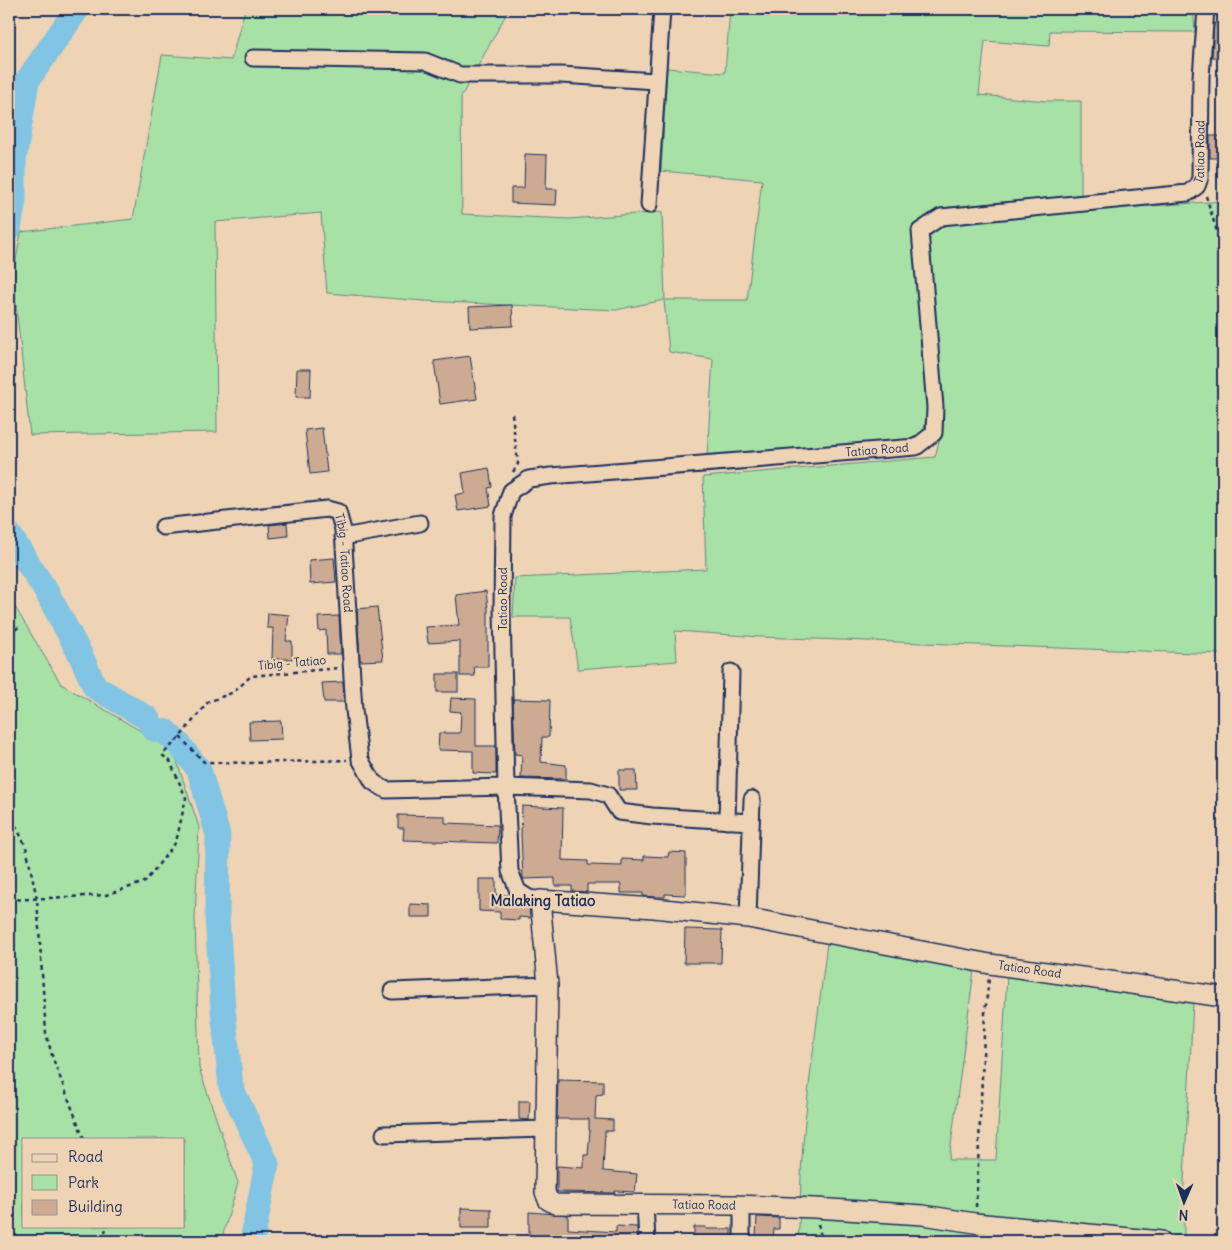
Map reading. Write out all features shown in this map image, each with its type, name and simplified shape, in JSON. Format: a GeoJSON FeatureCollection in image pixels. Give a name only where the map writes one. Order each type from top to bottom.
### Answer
{"type":"FeatureCollection","features":[{"type":"Feature","properties":{"kind":"street"},"geometry":{"type":"LineString","coordinates":[[649,205],[662,9]]}},
{"type":"Feature","properties":{"kind":"street","name":"Tatiao Road"},"geometry":{"type":"LineString","coordinates":[[1206,9],[1201,76],[1200,178],[1196,186],[1188,192],[941,216],[920,230],[935,407],[934,433],[916,447],[529,479],[511,492],[503,516],[502,610],[510,871],[518,891],[529,898],[748,918],[990,964],[1223,997]]}},
{"type":"Feature","properties":{"kind":"street"},"geometry":{"type":"LineString","coordinates":[[253,58],[425,61],[460,75],[561,75],[656,81]]}},
{"type":"Feature","properties":{"kind":"street","name":"Tibig - Tatiao Road"},"geometry":{"type":"LineString","coordinates":[[163,527],[327,509],[338,512],[343,537],[351,667],[360,759]]}},
{"type":"Feature","properties":{"kind":"street"},"geometry":{"type":"LineString","coordinates":[[343,537],[420,523]]}},
{"type":"Feature","properties":{"kind":"street"},"geometry":{"type":"LineString","coordinates":[[727,821],[730,672]]}},
{"type":"Feature","properties":{"kind":"street"},"geometry":{"type":"LineString","coordinates":[[360,759],[373,782],[386,790],[506,787],[591,790],[608,794],[619,812],[751,822]]}},
{"type":"Feature","properties":{"kind":"street"},"geometry":{"type":"LineString","coordinates":[[748,918],[752,799]]}},
{"type":"Feature","properties":{"kind":"street","name":"Tatiao Road"},"geometry":{"type":"LineString","coordinates":[[540,900],[548,985],[546,1192],[548,1200],[555,1204],[814,1208],[924,1215],[975,1223],[1161,1241]]}},
{"type":"Feature","properties":{"kind":"street"},"geometry":{"type":"LineString","coordinates":[[392,991],[548,985]]}},
{"type":"Feature","properties":{"kind":"street"},"geometry":{"type":"LineString","coordinates":[[384,1134],[546,1129]]}},
{"type":"Feature","properties":{"kind":"street"},"geometry":{"type":"LineString","coordinates":[[645,1204],[647,1241]]}},
{"type":"Feature","properties":{"kind":"street"},"geometry":{"type":"LineString","coordinates":[[742,1206],[742,1241]]}},
{"type":"Feature","properties":{"kind":"path"},"geometry":{"type":"LineString","coordinates":[[1200,178],[1223,251]]}},
{"type":"Feature","properties":{"kind":"path"},"geometry":{"type":"LineString","coordinates":[[511,492],[512,474],[518,464],[512,414]]}},
{"type":"Feature","properties":{"kind":"path"},"geometry":{"type":"LineString","coordinates":[[9,636],[21,625]]}},
{"type":"Feature","properties":{"kind":"path","name":"Tibig - Tatiao"},"geometry":{"type":"LineString","coordinates":[[9,900],[106,895],[145,882],[176,842],[186,798],[170,761],[162,755],[180,737],[208,702],[234,692],[251,676],[351,667]]}},
{"type":"Feature","properties":{"kind":"path"},"geometry":{"type":"LineString","coordinates":[[180,737],[204,762],[251,763],[360,759]]}},
{"type":"Feature","properties":{"kind":"path"},"geometry":{"type":"LineString","coordinates":[[9,811],[26,847],[37,899],[46,1033],[53,1059],[84,1138]]}},
{"type":"Feature","properties":{"kind":"path"},"geometry":{"type":"LineString","coordinates":[[975,1223],[985,1013],[990,964]]}},
{"type":"Feature","properties":{"kind":"path"},"geometry":{"type":"LineString","coordinates":[[104,1241],[106,1228]]}},
{"type":"Feature","properties":{"kind":"green space"},"geometry":{"type":"Polygon","coordinates":[[[245,9],[509,9],[461,97],[462,214],[569,219],[662,212],[665,300],[747,300],[762,180],[661,171],[667,68],[725,73],[730,9],[1193,9],[1195,32],[1050,31],[1049,46],[985,41],[979,95],[1046,101],[1081,101],[1081,195],[940,208],[913,225],[928,409],[924,429],[913,440],[707,456],[713,359],[669,352],[664,300],[616,310],[424,301],[327,293],[321,213],[215,222],[217,432],[30,435],[13,277],[21,232],[133,219],[162,55],[231,60],[245,9]]]}},
{"type":"Feature","properties":{"kind":"green space"},"geometry":{"type":"Polygon","coordinates":[[[1223,201],[1223,654],[761,637],[675,631],[677,661],[578,669],[570,617],[513,617],[515,578],[706,569],[703,477],[935,457],[941,434],[928,234],[945,225],[1050,213],[1223,201]]]}},
{"type":"Feature","properties":{"kind":"green space"},"geometry":{"type":"Polygon","coordinates":[[[9,597],[61,684],[173,750],[199,827],[195,918],[199,1068],[238,1183],[221,1241],[9,1241],[9,597]]]}},
{"type":"Feature","properties":{"kind":"green space"},"geometry":{"type":"Polygon","coordinates":[[[827,943],[974,970],[949,1160],[996,1160],[1007,975],[1193,1003],[1184,1180],[1184,1241],[798,1241],[805,1118],[827,943]]]}},
{"type":"Feature","properties":{"kind":"building"},"geometry":{"type":"Polygon","coordinates":[[[1214,23],[1223,23],[1223,57],[1212,57],[1214,23]]]}},
{"type":"Feature","properties":{"kind":"building"},"geometry":{"type":"Polygon","coordinates":[[[1210,136],[1223,136],[1223,158],[1210,158],[1210,136]]]}},
{"type":"Feature","properties":{"kind":"building"},"geometry":{"type":"Polygon","coordinates":[[[525,154],[547,155],[546,189],[557,189],[556,205],[511,203],[511,188],[524,188],[525,154]]]}},
{"type":"Feature","properties":{"kind":"building"},"geometry":{"type":"Polygon","coordinates":[[[512,305],[513,326],[470,328],[469,307],[512,305]]]}},
{"type":"Feature","properties":{"kind":"building"},"geometry":{"type":"Polygon","coordinates":[[[470,356],[477,399],[440,404],[434,361],[470,356]]]}},
{"type":"Feature","properties":{"kind":"building"},"geometry":{"type":"Polygon","coordinates":[[[297,369],[311,369],[310,397],[296,397],[297,369]]]}},
{"type":"Feature","properties":{"kind":"building"},"geometry":{"type":"Polygon","coordinates":[[[322,428],[327,472],[310,474],[305,430],[322,428]]]}},
{"type":"Feature","properties":{"kind":"building"},"geometry":{"type":"Polygon","coordinates":[[[489,468],[492,487],[488,488],[491,506],[458,511],[455,495],[465,493],[462,473],[489,468]]]}},
{"type":"Feature","properties":{"kind":"building"},"geometry":{"type":"Polygon","coordinates":[[[287,523],[288,536],[270,538],[269,525],[287,523]]]}},
{"type":"Feature","properties":{"kind":"building"},"geometry":{"type":"Polygon","coordinates":[[[334,558],[336,582],[310,584],[309,560],[334,558]]]}},
{"type":"Feature","properties":{"kind":"building"},"geometry":{"type":"Polygon","coordinates":[[[486,591],[488,609],[488,667],[474,667],[475,676],[460,676],[460,641],[428,643],[426,627],[459,625],[456,595],[486,591]]]}},
{"type":"Feature","properties":{"kind":"building"},"geometry":{"type":"Polygon","coordinates":[[[377,607],[383,660],[360,661],[357,609],[377,607]]]}},
{"type":"Feature","properties":{"kind":"building"},"geometry":{"type":"Polygon","coordinates":[[[268,613],[289,615],[286,641],[292,641],[292,659],[272,659],[273,628],[267,628],[268,613]]]}},
{"type":"Feature","properties":{"kind":"building"},"geometry":{"type":"Polygon","coordinates":[[[339,616],[341,654],[327,654],[326,630],[319,631],[318,617],[339,616]]]}},
{"type":"Feature","properties":{"kind":"building"},"geometry":{"type":"Polygon","coordinates":[[[437,674],[458,674],[458,692],[437,692],[437,674]]]}},
{"type":"Feature","properties":{"kind":"building"},"geometry":{"type":"Polygon","coordinates":[[[343,682],[344,702],[324,702],[322,683],[343,682]]]}},
{"type":"Feature","properties":{"kind":"building"},"geometry":{"type":"Polygon","coordinates":[[[451,698],[476,699],[476,746],[496,746],[496,774],[473,773],[473,751],[438,750],[439,733],[460,733],[461,712],[450,711],[451,698]]]}},
{"type":"Feature","properties":{"kind":"building"},"geometry":{"type":"Polygon","coordinates":[[[513,699],[550,700],[549,737],[542,737],[541,762],[566,765],[566,779],[521,778],[522,755],[515,754],[513,699]]]}},
{"type":"Feature","properties":{"kind":"building"},"geometry":{"type":"Polygon","coordinates":[[[281,721],[282,739],[250,740],[249,722],[281,721]]]}},
{"type":"Feature","properties":{"kind":"building"},"geometry":{"type":"Polygon","coordinates":[[[619,770],[636,770],[637,790],[619,790],[619,770]]]}},
{"type":"Feature","properties":{"kind":"building"},"geometry":{"type":"Polygon","coordinates":[[[522,806],[563,808],[562,860],[588,861],[588,865],[622,866],[622,859],[644,860],[644,856],[668,857],[669,852],[686,853],[686,895],[665,894],[665,897],[657,897],[643,896],[643,893],[621,893],[621,884],[587,884],[587,892],[572,891],[572,886],[555,886],[555,878],[523,879],[522,806]]]}},
{"type":"Feature","properties":{"kind":"building"},"geometry":{"type":"Polygon","coordinates":[[[398,815],[445,816],[445,823],[498,825],[497,843],[403,840],[404,828],[398,828],[398,815]]]}},
{"type":"Feature","properties":{"kind":"building"},"geometry":{"type":"Polygon","coordinates":[[[479,879],[496,879],[496,895],[510,895],[519,904],[529,908],[530,918],[519,917],[519,920],[500,919],[500,912],[479,911],[479,879]]]}},
{"type":"Feature","properties":{"kind":"building"},"geometry":{"type":"Polygon","coordinates":[[[410,904],[431,905],[431,917],[410,917],[410,904]]]}},
{"type":"Feature","properties":{"kind":"building"},"geometry":{"type":"Polygon","coordinates":[[[685,929],[722,930],[721,963],[684,963],[685,929]]]}},
{"type":"Feature","properties":{"kind":"building"},"geometry":{"type":"Polygon","coordinates":[[[558,1080],[603,1081],[603,1094],[596,1095],[595,1119],[613,1120],[613,1131],[605,1131],[603,1171],[637,1174],[635,1192],[557,1192],[557,1166],[584,1168],[584,1155],[588,1155],[590,1130],[589,1119],[557,1119],[558,1080]]]}},
{"type":"Feature","properties":{"kind":"building"},"geometry":{"type":"Polygon","coordinates":[[[519,1101],[530,1101],[529,1120],[519,1119],[519,1101]]]}},
{"type":"Feature","properties":{"kind":"building"},"geometry":{"type":"Polygon","coordinates":[[[461,1208],[491,1209],[491,1228],[461,1228],[461,1208]]]}},
{"type":"Feature","properties":{"kind":"building"},"geometry":{"type":"Polygon","coordinates":[[[529,1212],[568,1215],[568,1229],[616,1232],[616,1226],[637,1227],[638,1241],[529,1241],[529,1212]]]}},
{"type":"Feature","properties":{"kind":"building"},"geometry":{"type":"Polygon","coordinates":[[[757,1217],[779,1218],[779,1229],[774,1229],[773,1238],[756,1237],[757,1217]]]}},
{"type":"Feature","properties":{"kind":"building"},"geometry":{"type":"Polygon","coordinates":[[[694,1227],[731,1229],[731,1241],[694,1241],[694,1227]]]}},
{"type":"Feature","properties":{"kind":"waterway"},"geometry":{"type":"LineString","coordinates":[[9,229],[14,199],[14,160],[27,81],[77,9]]}},
{"type":"Feature","properties":{"kind":"waterway"},"geometry":{"type":"LineString","coordinates":[[9,534],[46,591],[80,654],[95,687],[147,718],[154,729],[166,732],[179,744],[199,770],[218,835],[217,916],[223,1009],[231,1087],[267,1164],[252,1241]]}},
{"type":"Feature","properties":{"kind":"district","name":"Malaking Tatiao"},"geometry":{"type":"Point","coordinates":[543,901]}}]}
